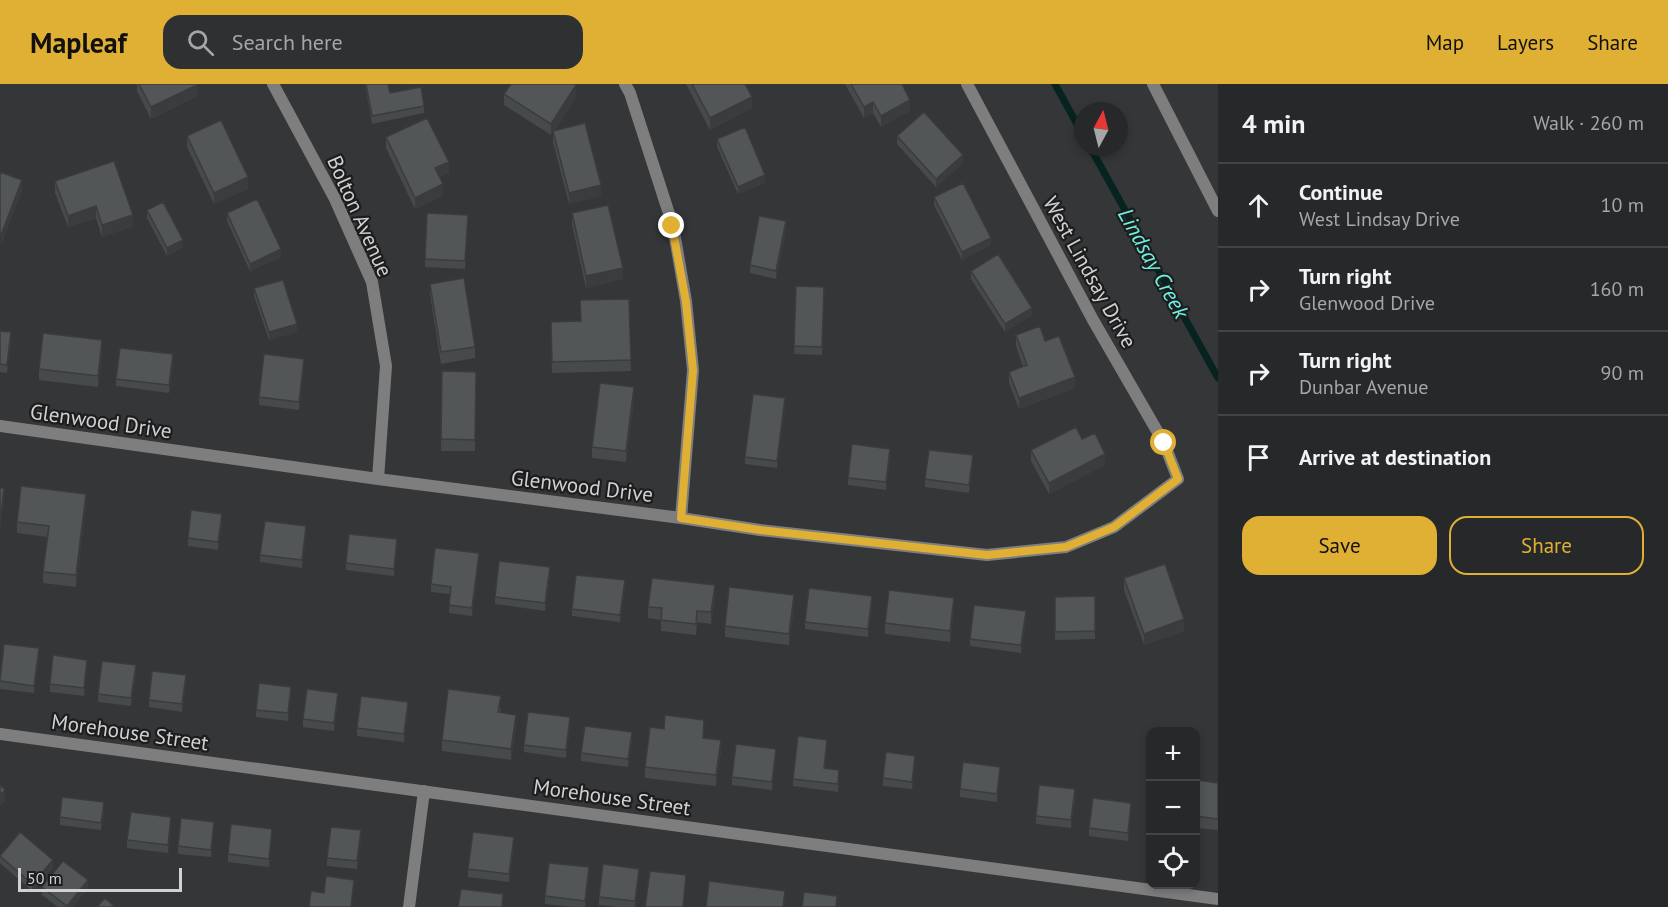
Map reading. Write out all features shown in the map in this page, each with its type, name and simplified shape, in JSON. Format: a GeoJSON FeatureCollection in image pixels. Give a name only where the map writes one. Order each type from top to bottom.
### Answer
{"type":"FeatureCollection","features":[{"type":"Feature","properties":{"kind":"street","name":"Bolton Avenue"},"geometry":{"type":"LineString","coordinates":[[273,84],[335,199],[372,282],[386,366],[378,479]]}},
{"type":"Feature","properties":{"kind":"street"},"geometry":{"type":"LineString","coordinates":[[625,84],[630,93],[672,226],[686,302],[693,370],[681,518]]}},
{"type":"Feature","properties":{"kind":"street","name":"West Lindsay Drive"},"geometry":{"type":"LineString","coordinates":[[967,84],[1093,320],[1164,443],[1178,479]]}},
{"type":"Feature","properties":{"kind":"street"},"geometry":{"type":"LineString","coordinates":[[1153,84],[1218,211]]}},
{"type":"Feature","properties":{"kind":"street","name":"Glenwood Drive"},"geometry":{"type":"LineString","coordinates":[[0,426],[760,530],[987,555],[1066,547],[1114,527],[1178,479]]}},
{"type":"Feature","properties":{"kind":"street","name":"Morehouse Street"},"geometry":{"type":"LineString","coordinates":[[0,734],[1218,899]]}},
{"type":"Feature","properties":{"kind":"street"},"geometry":{"type":"LineString","coordinates":[[409,907],[424,791]]}},
{"type":"Feature","properties":{"kind":"building"},"geometry":{"type":"Polygon","coordinates":[[[139,84],[197,84],[197,85],[151,107],[139,84]]]}},
{"type":"Feature","properties":{"kind":"building"},"geometry":{"type":"Polygon","coordinates":[[[366,84],[388,84],[390,93],[421,87],[424,106],[372,116],[366,84]]]}},
{"type":"Feature","properties":{"kind":"building"},"geometry":{"type":"Polygon","coordinates":[[[511,84],[576,85],[551,124],[504,94],[511,84]]]}},
{"type":"Feature","properties":{"kind":"building"},"geometry":{"type":"Polygon","coordinates":[[[692,84],[745,84],[752,97],[710,118],[692,84]]]}},
{"type":"Feature","properties":{"kind":"building"},"geometry":{"type":"Polygon","coordinates":[[[851,84],[902,84],[910,100],[881,116],[873,102],[864,107],[851,84]]]}},
{"type":"Feature","properties":{"kind":"building"},"geometry":{"type":"Polygon","coordinates":[[[924,112],[963,155],[936,179],[897,136],[924,112]]]}},
{"type":"Feature","properties":{"kind":"building"},"geometry":{"type":"Polygon","coordinates":[[[427,118],[449,162],[435,168],[443,184],[415,198],[386,137],[427,118]]]}},
{"type":"Feature","properties":{"kind":"building"},"geometry":{"type":"Polygon","coordinates":[[[221,120],[248,177],[214,193],[187,136],[221,120]]]}},
{"type":"Feature","properties":{"kind":"building"},"geometry":{"type":"Polygon","coordinates":[[[585,123],[601,185],[569,193],[553,131],[585,123]]]}},
{"type":"Feature","properties":{"kind":"building"},"geometry":{"type":"Polygon","coordinates":[[[745,127],[765,175],[738,187],[717,139],[745,127]]]}},
{"type":"Feature","properties":{"kind":"building"},"geometry":{"type":"Polygon","coordinates":[[[114,161],[133,215],[102,225],[96,206],[68,216],[55,181],[114,161]]]}},
{"type":"Feature","properties":{"kind":"building"},"geometry":{"type":"Polygon","coordinates":[[[0,172],[22,180],[1,235],[0,235],[0,172]]]}},
{"type":"Feature","properties":{"kind":"building"},"geometry":{"type":"Polygon","coordinates":[[[963,183],[991,238],[962,252],[934,197],[963,183]]]}},
{"type":"Feature","properties":{"kind":"building"},"geometry":{"type":"Polygon","coordinates":[[[257,199],[281,249],[250,264],[227,213],[257,199]]]}},
{"type":"Feature","properties":{"kind":"building"},"geometry":{"type":"Polygon","coordinates":[[[163,202],[183,240],[167,248],[147,210],[163,202]]]}},
{"type":"Feature","properties":{"kind":"building"},"geometry":{"type":"Polygon","coordinates":[[[608,205],[623,268],[586,276],[572,213],[608,205]]]}},
{"type":"Feature","properties":{"kind":"building"},"geometry":{"type":"Polygon","coordinates":[[[427,213],[468,215],[465,261],[425,259],[427,213]]]}},
{"type":"Feature","properties":{"kind":"building"},"geometry":{"type":"Polygon","coordinates":[[[759,216],[786,221],[776,271],[750,265],[759,216]]]}},
{"type":"Feature","properties":{"kind":"building"},"geometry":{"type":"Polygon","coordinates":[[[998,254],[1032,308],[1005,324],[971,271],[998,254]]]}},
{"type":"Feature","properties":{"kind":"building"},"geometry":{"type":"Polygon","coordinates":[[[464,278],[475,347],[441,352],[430,284],[464,278]]]}},
{"type":"Feature","properties":{"kind":"building"},"geometry":{"type":"Polygon","coordinates":[[[283,280],[297,324],[269,332],[254,288],[283,280]]]}},
{"type":"Feature","properties":{"kind":"building"},"geometry":{"type":"Polygon","coordinates":[[[796,286],[824,287],[822,347],[794,346],[796,286]]]}},
{"type":"Feature","properties":{"kind":"building"},"geometry":{"type":"Polygon","coordinates":[[[629,299],[631,360],[552,362],[551,322],[581,321],[580,300],[629,299]]]}},
{"type":"Feature","properties":{"kind":"building"},"geometry":{"type":"Polygon","coordinates":[[[1040,326],[1045,341],[1059,336],[1075,377],[1019,398],[1009,372],[1027,365],[1016,335],[1040,326]]]}},
{"type":"Feature","properties":{"kind":"building"},"geometry":{"type":"Polygon","coordinates":[[[0,331],[11,332],[7,365],[0,364],[0,331]]]}},
{"type":"Feature","properties":{"kind":"building"},"geometry":{"type":"Polygon","coordinates":[[[43,333],[102,340],[98,376],[39,369],[43,333]]]}},
{"type":"Feature","properties":{"kind":"building"},"geometry":{"type":"Polygon","coordinates":[[[120,348],[173,354],[169,385],[116,379],[120,348]]]}},
{"type":"Feature","properties":{"kind":"building"},"geometry":{"type":"Polygon","coordinates":[[[264,354],[304,359],[299,402],[259,397],[264,354]]]}},
{"type":"Feature","properties":{"kind":"building"},"geometry":{"type":"Polygon","coordinates":[[[442,371],[476,372],[475,440],[441,439],[442,371]]]}},
{"type":"Feature","properties":{"kind":"building"},"geometry":{"type":"Polygon","coordinates":[[[600,383],[634,387],[626,451],[592,447],[600,383]]]}},
{"type":"Feature","properties":{"kind":"building"},"geometry":{"type":"Polygon","coordinates":[[[753,394],[785,398],[777,461],[745,457],[753,394]]]}},
{"type":"Feature","properties":{"kind":"building"},"geometry":{"type":"Polygon","coordinates":[[[1076,427],[1082,439],[1095,433],[1105,454],[1049,483],[1031,450],[1076,427]]]}},
{"type":"Feature","properties":{"kind":"building"},"geometry":{"type":"Polygon","coordinates":[[[852,444],[890,449],[886,482],[848,478],[852,444]]]}},
{"type":"Feature","properties":{"kind":"building"},"geometry":{"type":"Polygon","coordinates":[[[929,450],[973,455],[969,485],[925,479],[929,450]]]}},
{"type":"Feature","properties":{"kind":"building"},"geometry":{"type":"Polygon","coordinates":[[[21,486],[86,494],[76,575],[43,572],[49,526],[17,522],[21,486]]]}},
{"type":"Feature","properties":{"kind":"building"},"geometry":{"type":"Polygon","coordinates":[[[0,488],[4,488],[0,522],[0,488]]]}},
{"type":"Feature","properties":{"kind":"building"},"geometry":{"type":"Polygon","coordinates":[[[191,510],[222,514],[218,542],[188,538],[191,510]]]}},
{"type":"Feature","properties":{"kind":"building"},"geometry":{"type":"Polygon","coordinates":[[[265,521],[306,526],[302,560],[260,555],[265,521]]]}},
{"type":"Feature","properties":{"kind":"building"},"geometry":{"type":"Polygon","coordinates":[[[349,534],[397,539],[394,569],[346,563],[349,534]]]}},
{"type":"Feature","properties":{"kind":"building"},"geometry":{"type":"Polygon","coordinates":[[[435,548],[479,553],[472,608],[449,605],[451,587],[431,584],[435,548]]]}},
{"type":"Feature","properties":{"kind":"building"},"geometry":{"type":"Polygon","coordinates":[[[499,561],[550,567],[545,603],[495,597],[499,561]]]}},
{"type":"Feature","properties":{"kind":"building"},"geometry":{"type":"Polygon","coordinates":[[[1165,564],[1184,619],[1144,634],[1124,578],[1165,564]]]}},
{"type":"Feature","properties":{"kind":"building"},"geometry":{"type":"Polygon","coordinates":[[[576,575],[625,580],[620,615],[572,609],[576,575]]]}},
{"type":"Feature","properties":{"kind":"building"},"geometry":{"type":"Polygon","coordinates":[[[652,578],[715,585],[711,612],[697,611],[696,624],[661,620],[662,608],[648,607],[652,578]]]}},
{"type":"Feature","properties":{"kind":"building"},"geometry":{"type":"Polygon","coordinates":[[[729,587],[794,595],[789,634],[725,626],[729,587]]]}},
{"type":"Feature","properties":{"kind":"building"},"geometry":{"type":"Polygon","coordinates":[[[809,588],[872,596],[868,629],[805,622],[809,588]]]}},
{"type":"Feature","properties":{"kind":"building"},"geometry":{"type":"Polygon","coordinates":[[[889,590],[954,598],[950,631],[885,623],[889,590]]]}},
{"type":"Feature","properties":{"kind":"building"},"geometry":{"type":"Polygon","coordinates":[[[1095,596],[1095,631],[1055,632],[1055,597],[1095,596]]]}},
{"type":"Feature","properties":{"kind":"building"},"geometry":{"type":"Polygon","coordinates":[[[974,605],[1026,611],[1021,645],[970,639],[974,605]]]}},
{"type":"Feature","properties":{"kind":"building"},"geometry":{"type":"Polygon","coordinates":[[[4,644],[39,648],[34,686],[0,681],[4,644]]]}},
{"type":"Feature","properties":{"kind":"building"},"geometry":{"type":"Polygon","coordinates":[[[53,655],[87,660],[84,688],[50,684],[53,655]]]}},
{"type":"Feature","properties":{"kind":"building"},"geometry":{"type":"Polygon","coordinates":[[[102,661],[136,665],[131,698],[98,694],[102,661]]]}},
{"type":"Feature","properties":{"kind":"building"},"geometry":{"type":"Polygon","coordinates":[[[152,671],[186,675],[182,704],[149,700],[152,671]]]}},
{"type":"Feature","properties":{"kind":"building"},"geometry":{"type":"Polygon","coordinates":[[[259,683],[291,687],[288,713],[256,710],[259,683]]]}},
{"type":"Feature","properties":{"kind":"building"},"geometry":{"type":"Polygon","coordinates":[[[307,689],[338,693],[334,723],[303,719],[307,689]]]}},
{"type":"Feature","properties":{"kind":"building"},"geometry":{"type":"Polygon","coordinates":[[[448,689],[501,696],[498,712],[516,715],[511,749],[442,740],[448,689]]]}},
{"type":"Feature","properties":{"kind":"building"},"geometry":{"type":"Polygon","coordinates":[[[361,696],[408,702],[404,734],[357,728],[361,696]]]}},
{"type":"Feature","properties":{"kind":"building"},"geometry":{"type":"Polygon","coordinates":[[[528,712],[570,717],[566,750],[524,745],[528,712]]]}},
{"type":"Feature","properties":{"kind":"building"},"geometry":{"type":"Polygon","coordinates":[[[665,715],[704,720],[703,738],[721,740],[716,775],[645,767],[650,727],[664,729],[665,715]]]}},
{"type":"Feature","properties":{"kind":"building"},"geometry":{"type":"Polygon","coordinates":[[[585,726],[632,732],[628,759],[581,753],[585,726]]]}},
{"type":"Feature","properties":{"kind":"building"},"geometry":{"type":"Polygon","coordinates":[[[798,736],[827,740],[824,768],[839,770],[838,784],[793,779],[798,736]]]}},
{"type":"Feature","properties":{"kind":"building"},"geometry":{"type":"Polygon","coordinates":[[[736,744],[776,749],[772,782],[732,777],[736,744]]]}},
{"type":"Feature","properties":{"kind":"building"},"geometry":{"type":"Polygon","coordinates":[[[886,752],[915,756],[912,782],[883,778],[886,752]]]}},
{"type":"Feature","properties":{"kind":"building"},"geometry":{"type":"Polygon","coordinates":[[[963,762],[1000,767],[997,794],[960,789],[963,762]]]}},
{"type":"Feature","properties":{"kind":"building"},"geometry":{"type":"Polygon","coordinates":[[[1200,781],[1218,783],[1218,819],[1200,817],[1200,781]]]}},
{"type":"Feature","properties":{"kind":"building"},"geometry":{"type":"Polygon","coordinates":[[[0,785],[5,790],[0,795],[0,785]]]}},
{"type":"Feature","properties":{"kind":"building"},"geometry":{"type":"Polygon","coordinates":[[[1039,785],[1075,789],[1071,820],[1036,816],[1039,785]]]}},
{"type":"Feature","properties":{"kind":"building"},"geometry":{"type":"Polygon","coordinates":[[[62,797],[104,802],[101,823],[60,817],[62,797]]]}},
{"type":"Feature","properties":{"kind":"building"},"geometry":{"type":"Polygon","coordinates":[[[1093,798],[1131,803],[1128,833],[1089,828],[1093,798]]]}},
{"type":"Feature","properties":{"kind":"building"},"geometry":{"type":"Polygon","coordinates":[[[131,812],[171,817],[168,845],[127,840],[131,812]]]}},
{"type":"Feature","properties":{"kind":"building"},"geometry":{"type":"Polygon","coordinates":[[[181,818],[214,822],[211,850],[178,846],[181,818]]]}},
{"type":"Feature","properties":{"kind":"building"},"geometry":{"type":"Polygon","coordinates":[[[231,824],[272,829],[269,859],[228,854],[231,824]]]}},
{"type":"Feature","properties":{"kind":"building"},"geometry":{"type":"Polygon","coordinates":[[[331,827],[361,830],[357,861],[327,858],[331,827]]]}},
{"type":"Feature","properties":{"kind":"building"},"geometry":{"type":"Polygon","coordinates":[[[20,832],[53,860],[32,884],[0,856],[20,832]]]}},
{"type":"Feature","properties":{"kind":"building"},"geometry":{"type":"Polygon","coordinates":[[[473,832],[514,837],[509,874],[468,869],[473,832]]]}},
{"type":"Feature","properties":{"kind":"building"},"geometry":{"type":"Polygon","coordinates":[[[63,861],[88,880],[67,906],[42,887],[63,861]]]}},
{"type":"Feature","properties":{"kind":"building"},"geometry":{"type":"Polygon","coordinates":[[[549,863],[589,867],[585,901],[545,896],[549,863]]]}},
{"type":"Feature","properties":{"kind":"building"},"geometry":{"type":"Polygon","coordinates":[[[603,864],[639,869],[635,901],[599,897],[603,864]]]}},
{"type":"Feature","properties":{"kind":"building"},"geometry":{"type":"Polygon","coordinates":[[[650,871],[686,875],[683,907],[645,907],[650,871]]]}},
{"type":"Feature","properties":{"kind":"building"},"geometry":{"type":"Polygon","coordinates":[[[326,876],[354,880],[351,907],[309,907],[311,891],[324,893],[326,876]]]}},
{"type":"Feature","properties":{"kind":"building"},"geometry":{"type":"Polygon","coordinates":[[[709,881],[785,891],[783,907],[706,907],[709,881]]]}},
{"type":"Feature","properties":{"kind":"building"},"geometry":{"type":"Polygon","coordinates":[[[461,889],[503,894],[502,907],[458,907],[461,889]]]}},
{"type":"Feature","properties":{"kind":"building"},"geometry":{"type":"Polygon","coordinates":[[[804,892],[837,896],[836,907],[802,907],[804,892]]]}},
{"type":"Feature","properties":{"kind":"building"},"geometry":{"type":"Polygon","coordinates":[[[105,898],[115,907],[97,907],[105,898]]]}},
{"type":"Feature","properties":{"kind":"waterway","name":"Lindsay Creek"},"geometry":{"type":"LineString","coordinates":[[1055,84],[1074,119]]}},
{"type":"Feature","properties":{"kind":"waterway","name":"Lindsay Creek"},"geometry":{"type":"LineString","coordinates":[[1095,156],[1218,378]]}},
{"type":"Feature","properties":{"kind":"route"},"geometry":{"type":"LineString","coordinates":[[672,226],[686,302],[693,370],[681,518],[760,530],[987,555],[1066,547],[1114,527],[1178,479],[1164,443]]}}]}
